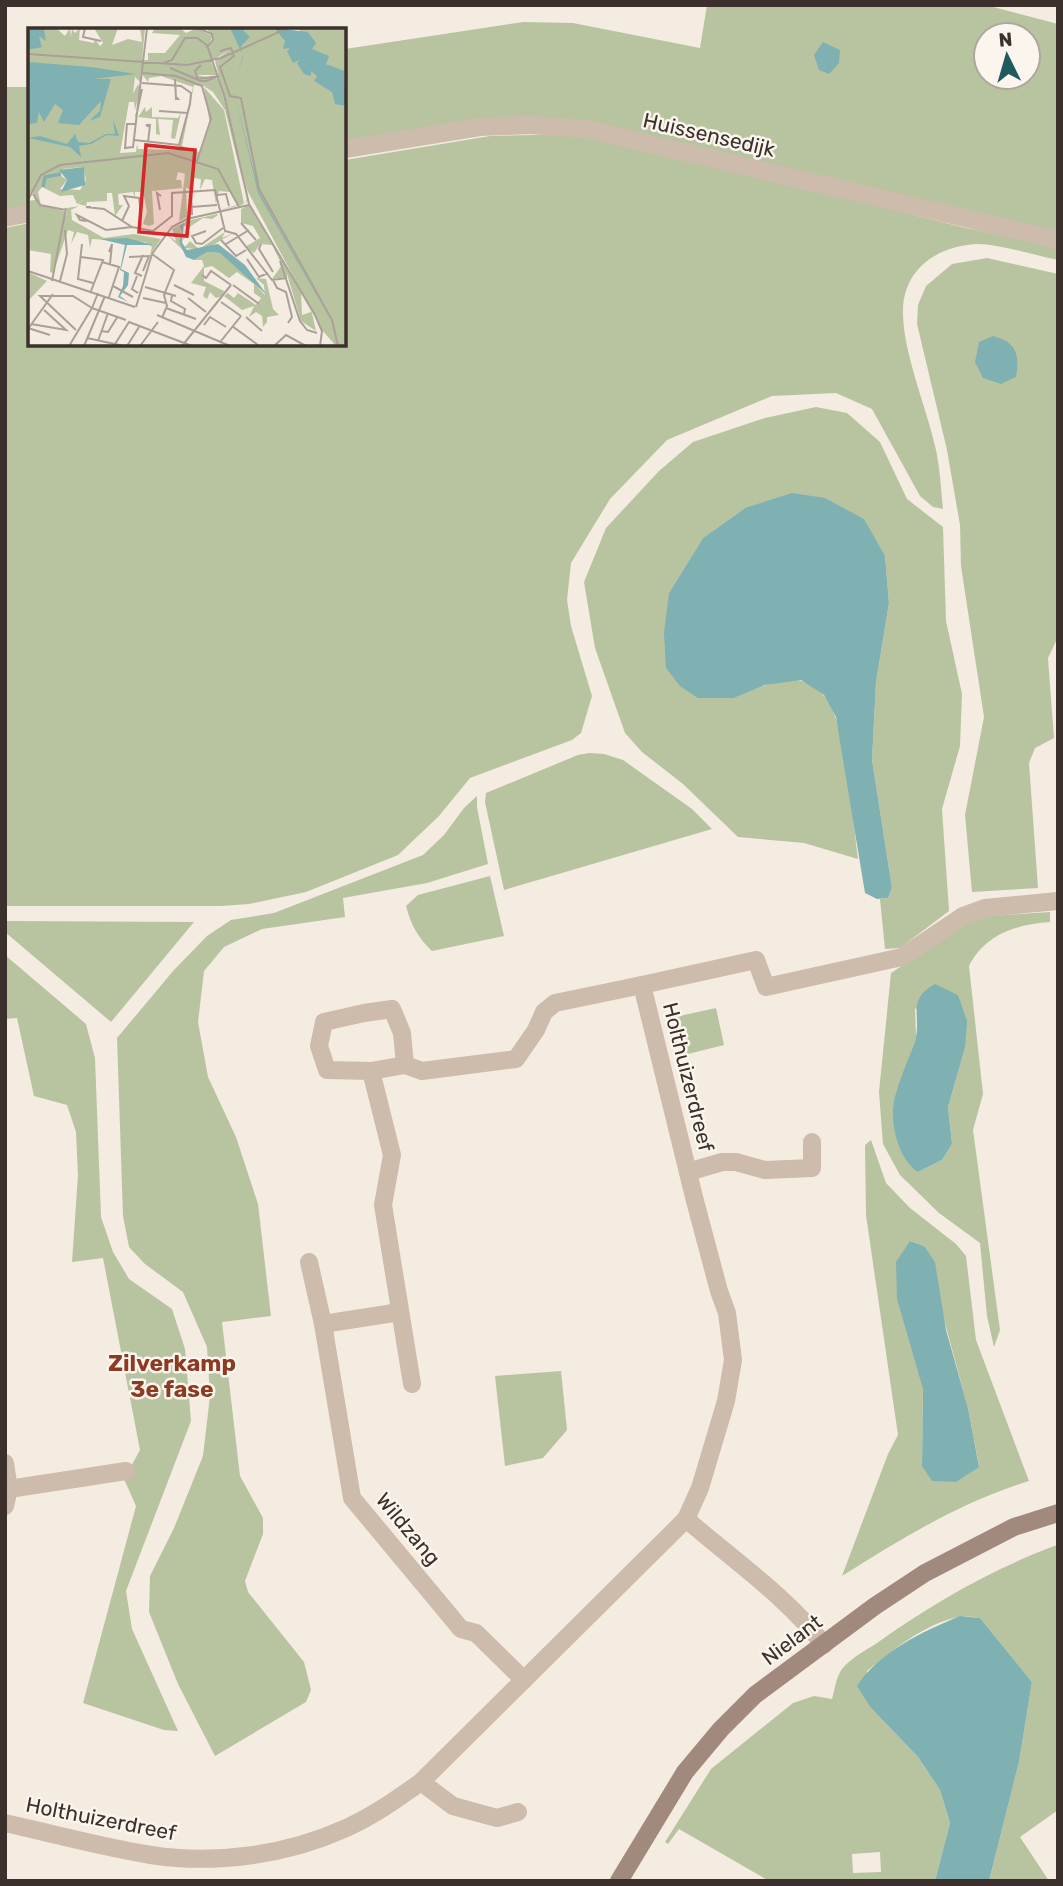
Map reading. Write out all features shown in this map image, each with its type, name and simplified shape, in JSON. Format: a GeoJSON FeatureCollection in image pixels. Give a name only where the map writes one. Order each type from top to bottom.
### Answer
{"type":"FeatureCollection","features":[{"type":"Feature","properties":{"kind":"street","name":"Huissensedijk"},"geometry":{"type":"LineString","coordinates":[[346,149],[480,127],[530,125],[586,129],[1058,240]]}},
{"type":"Feature","properties":{"kind":"street"},"geometry":{"type":"LineString","coordinates":[[5,218],[28,213]]}},
{"type":"Feature","properties":{"kind":"street","name":"Holthuizerdreef"},"geometry":{"type":"LineString","coordinates":[[5,1824],[151,1855],[188,1859],[229,1857],[266,1853],[307,1844],[346,1828],[390,1804],[421,1782],[685,1519],[700,1488],[726,1401],[733,1360],[727,1313],[688,1172],[642,985],[756,960],[766,987],[902,957],[963,916],[985,908],[1058,901]]}},
{"type":"Feature","properties":{"kind":"street"},"geometry":{"type":"LineString","coordinates":[[405,1065],[402,1033],[392,1009],[324,1022],[319,1046],[327,1070],[372,1071],[405,1065],[422,1071],[516,1059],[548,1007],[555,1003],[642,985]]}},
{"type":"Feature","properties":{"kind":"street"},"geometry":{"type":"LineString","coordinates":[[372,1071],[392,1155],[383,1205],[412,1384]]}},
{"type":"Feature","properties":{"kind":"street","name":"Holthuizerdreef"},"geometry":{"type":"LineString","coordinates":[[688,1172],[722,1162],[736,1161],[765,1170],[813,1168],[812,1142]]}},
{"type":"Feature","properties":{"kind":"street","name":"Wildzang"},"geometry":{"type":"LineString","coordinates":[[309,1262],[323,1324],[352,1498],[461,1629],[476,1633],[524,1680]]}},
{"type":"Feature","properties":{"kind":"street"},"geometry":{"type":"LineString","coordinates":[[323,1324],[400,1312]]}},
{"type":"Feature","properties":{"kind":"street"},"geometry":{"type":"LineString","coordinates":[[5,1462],[7,1497],[126,1471]]}},
{"type":"Feature","properties":{"kind":"street","name":"Nielant"},"geometry":{"type":"LineString","coordinates":[[619,1881],[685,1772],[721,1729],[755,1695],[874,1606],[925,1573],[1014,1527],[1058,1513]]}},
{"type":"Feature","properties":{"kind":"street"},"geometry":{"type":"LineString","coordinates":[[685,1519],[773,1591],[805,1621],[824,1645]]}},
{"type":"Feature","properties":{"kind":"street"},"geometry":{"type":"LineString","coordinates":[[421,1782],[453,1806],[497,1818],[518,1812]]}},
{"type":"Feature","properties":{"kind":"green space"},"geometry":{"type":"Polygon","coordinates":[[[707,5],[986,5],[1058,24],[1058,235],[590,124],[346,142],[346,49],[523,22],[573,23],[700,48],[707,5]]]}},
{"type":"Feature","properties":{"kind":"green space"},"geometry":{"type":"Polygon","coordinates":[[[5,87],[28,87],[28,206],[5,211],[5,87]]]}},
{"type":"Feature","properties":{"kind":"green space"},"geometry":{"type":"Polygon","coordinates":[[[585,134],[962,227],[1058,247],[1058,260],[997,246],[965,245],[938,254],[927,261],[917,270],[910,282],[903,310],[906,343],[936,450],[943,509],[933,507],[920,496],[872,409],[836,393],[772,396],[667,440],[610,499],[571,563],[567,600],[571,626],[592,696],[581,733],[572,740],[470,778],[439,816],[398,855],[306,892],[249,904],[221,906],[5,906],[5,228],[28,223],[28,346],[346,346],[346,160],[490,136],[585,134]]]}},
{"type":"Feature","properties":{"kind":"green space"},"geometry":{"type":"Polygon","coordinates":[[[987,258],[1058,274],[1058,637],[1048,658],[1054,738],[1035,748],[1029,763],[1038,888],[972,892],[965,815],[984,717],[961,566],[960,525],[947,450],[917,324],[918,305],[926,286],[952,264],[987,258]]]}},
{"type":"Feature","properties":{"kind":"green space"},"geometry":{"type":"Polygon","coordinates":[[[816,407],[847,413],[880,442],[907,499],[943,527],[946,621],[962,694],[960,746],[942,809],[949,911],[900,948],[885,949],[880,899],[888,898],[892,888],[872,760],[876,682],[889,603],[885,556],[745,508],[703,538],[669,593],[734,698],[786,680],[807,683],[824,696],[832,708],[844,749],[858,859],[804,843],[738,837],[683,784],[642,752],[625,733],[595,648],[584,582],[606,528],[659,471],[693,442],[765,418],[816,407]]]}},
{"type":"Feature","properties":{"kind":"green space"},"geometry":{"type":"Polygon","coordinates":[[[589,753],[623,760],[692,809],[712,829],[504,890],[485,802],[486,793],[578,755],[589,753]]]}},
{"type":"Feature","properties":{"kind":"green space"},"geometry":{"type":"Polygon","coordinates":[[[477,796],[488,864],[427,883],[343,898],[345,917],[262,929],[224,947],[204,971],[198,1022],[208,1077],[236,1137],[258,1204],[271,1316],[222,1322],[240,1476],[263,1518],[263,1534],[245,1581],[248,1592],[304,1662],[311,1690],[306,1702],[215,1756],[178,1684],[149,1612],[150,1576],[174,1528],[203,1456],[210,1396],[207,1347],[183,1292],[145,1264],[129,1247],[123,1216],[117,1038],[174,970],[207,936],[231,920],[274,913],[423,855],[477,796]]]}},
{"type":"Feature","properties":{"kind":"green space"},"geometry":{"type":"Polygon","coordinates":[[[490,876],[504,936],[432,951],[416,931],[406,906],[418,895],[490,876]]]}},
{"type":"Feature","properties":{"kind":"green space"},"geometry":{"type":"Polygon","coordinates":[[[1050,912],[1050,922],[1015,928],[993,939],[969,966],[983,1094],[973,1130],[1000,1330],[994,1347],[987,1316],[980,1243],[939,1213],[900,1175],[883,1144],[879,1092],[891,973],[976,917],[1050,912]],[[915,1008],[916,1037],[893,1108],[918,1172],[942,1160],[952,1144],[948,1107],[965,1048],[915,1008]]]}},
{"type":"Feature","properties":{"kind":"green space"},"geometry":{"type":"Polygon","coordinates":[[[5,921],[194,922],[111,1022],[5,932],[5,921]]]}},
{"type":"Feature","properties":{"kind":"green space"},"geometry":{"type":"Polygon","coordinates":[[[5,955],[86,1024],[95,1058],[101,1217],[113,1252],[129,1279],[172,1309],[185,1349],[191,1421],[126,1591],[132,1629],[178,1731],[164,1730],[83,1703],[136,1506],[124,1479],[140,1450],[103,1258],[72,1262],[78,1175],[76,1132],[67,1105],[34,1096],[17,1018],[5,1019],[5,955]]]}},
{"type":"Feature","properties":{"kind":"green space"},"geometry":{"type":"Polygon","coordinates":[[[716,1008],[724,1045],[684,1055],[675,1017],[716,1008]]]}},
{"type":"Feature","properties":{"kind":"green space"},"geometry":{"type":"Polygon","coordinates":[[[871,1140],[886,1183],[910,1208],[956,1244],[966,1256],[976,1340],[1029,1481],[956,1510],[842,1576],[888,1454],[898,1435],[866,1215],[865,1145],[871,1140]],[[910,1241],[923,1389],[922,1466],[979,1466],[968,1408],[924,1246],[910,1241]]]}},
{"type":"Feature","properties":{"kind":"green space"},"geometry":{"type":"Polygon","coordinates":[[[561,1371],[567,1430],[543,1458],[505,1466],[495,1376],[561,1371]]]}},
{"type":"Feature","properties":{"kind":"green space"},"geometry":{"type":"Polygon","coordinates":[[[1057,1545],[1058,1810],[1020,1837],[1049,1881],[989,1881],[1019,1762],[1032,1682],[980,1618],[969,1616],[933,1625],[867,1671],[871,1708],[918,1757],[940,1790],[950,1823],[935,1881],[769,1881],[679,1829],[668,1844],[665,1842],[711,1769],[793,1703],[814,1696],[832,1699],[840,1672],[854,1658],[941,1601],[1033,1554],[1057,1545]],[[880,1852],[852,1854],[853,1873],[881,1872],[880,1852]]]}},
{"type":"Feature","properties":{"kind":"water"},"geometry":{"type":"Polygon","coordinates":[[[823,42],[840,50],[839,63],[829,74],[819,70],[814,55],[823,42]]]}},
{"type":"Feature","properties":{"kind":"water"},"geometry":{"type":"Polygon","coordinates":[[[993,336],[1007,342],[1017,356],[1016,377],[1001,384],[983,378],[975,362],[979,342],[993,336]]]}},
{"type":"Feature","properties":{"kind":"water"},"geometry":{"type":"Polygon","coordinates":[[[792,493],[825,498],[864,519],[885,556],[889,603],[876,682],[872,760],[892,888],[888,898],[877,899],[865,893],[836,717],[824,695],[801,680],[765,685],[734,698],[698,698],[680,686],[666,668],[664,633],[669,593],[703,538],[745,508],[792,493]]]}},
{"type":"Feature","properties":{"kind":"water"},"geometry":{"type":"Polygon","coordinates":[[[935,984],[958,995],[967,1021],[965,1048],[948,1107],[952,1144],[942,1160],[918,1172],[906,1160],[898,1144],[893,1109],[915,1041],[918,1002],[926,990],[935,984]]]}},
{"type":"Feature","properties":{"kind":"water"},"geometry":{"type":"Polygon","coordinates":[[[910,1241],[924,1246],[935,1262],[946,1330],[968,1408],[979,1467],[956,1482],[932,1481],[922,1466],[923,1389],[897,1299],[896,1262],[910,1241]]]}},
{"type":"Feature","properties":{"kind":"water"},"geometry":{"type":"Polygon","coordinates":[[[960,1616],[980,1618],[1032,1682],[1019,1762],[989,1881],[935,1881],[950,1823],[940,1790],[918,1757],[871,1708],[857,1686],[877,1663],[903,1644],[960,1616]]]}},
{"type":"Feature","properties":{"kind":"district","name":"Zilverkamp 3e fase"},"geometry":{"type":"Point","coordinates":[172,1376]}}]}
